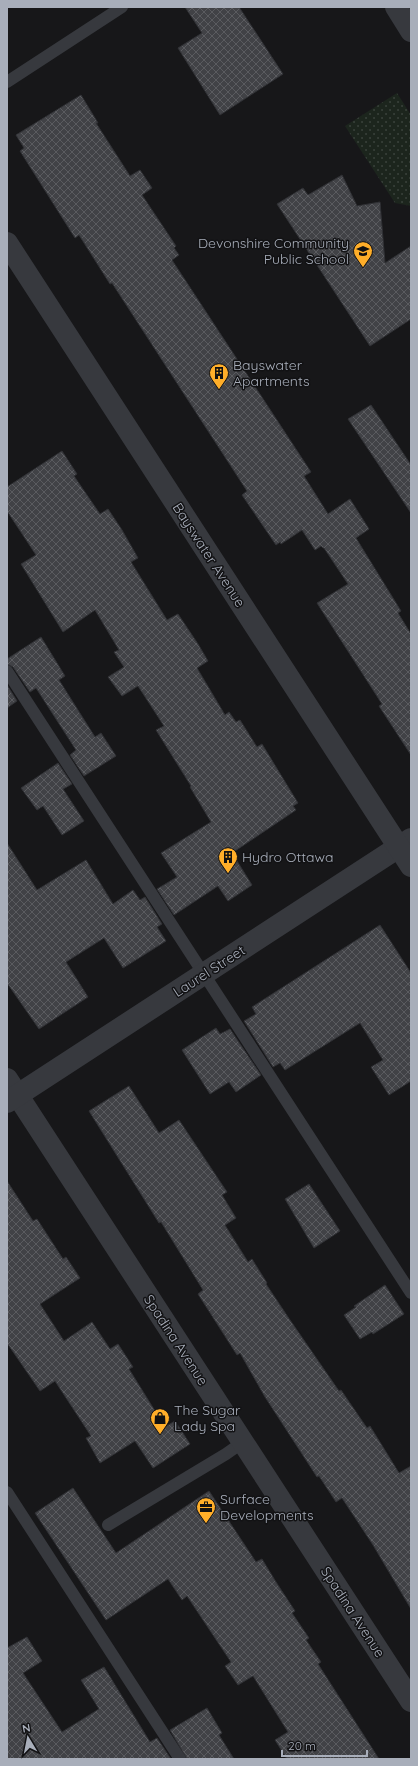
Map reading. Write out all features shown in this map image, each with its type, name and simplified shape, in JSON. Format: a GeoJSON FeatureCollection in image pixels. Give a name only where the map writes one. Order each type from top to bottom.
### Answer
{"type":"FeatureCollection","features":[{"type":"Feature","properties":{"kind":"street"},"geometry":{"type":"LineString","coordinates":[[396,7],[411,31]]}},
{"type":"Feature","properties":{"kind":"street","name":"Bayswater Avenue"},"geometry":{"type":"LineString","coordinates":[[7,243],[405,843],[411,866]]}},
{"type":"Feature","properties":{"kind":"street","name":"Laurel Street"},"geometry":{"type":"LineString","coordinates":[[10,1092],[204,974],[405,843]]}},
{"type":"Feature","properties":{"kind":"street","name":"Spadina Avenue"},"geometry":{"type":"LineString","coordinates":[[10,1092],[243,1442],[411,1702]]}},
{"type":"Feature","properties":{"kind":"lane"},"geometry":{"type":"LineString","coordinates":[[7,82],[122,7]]}},
{"type":"Feature","properties":{"kind":"lane"},"geometry":{"type":"LineString","coordinates":[[7,671],[411,1293]]}},
{"type":"Feature","properties":{"kind":"lane"},"geometry":{"type":"LineString","coordinates":[[108,1525],[226,1454],[243,1442]]}},
{"type":"Feature","properties":{"kind":"lane"},"geometry":{"type":"LineString","coordinates":[[7,1492],[180,1759]]}},
{"type":"Feature","properties":{"kind":"shaded area"},"geometry":{"type":"Polygon","coordinates":[[[397,93],[411,115],[411,206],[395,203],[345,126],[397,93]]]}},
{"type":"Feature","properties":{"kind":"building"},"geometry":{"type":"Polygon","coordinates":[[[185,7],[239,7],[283,74],[220,115],[178,48],[202,33],[185,7]]]}},
{"type":"Feature","properties":{"kind":"building"},"geometry":{"type":"Polygon","coordinates":[[[81,95],[98,123],[96,123],[130,176],[140,170],[152,188],[142,195],[176,246],[174,248],[179,255],[172,260],[311,472],[304,476],[328,514],[350,499],[369,529],[356,538],[401,611],[398,613],[411,634],[411,755],[379,706],[382,704],[317,603],[348,584],[324,548],[321,546],[315,550],[302,530],[281,544],[280,542],[276,545],[242,495],[247,491],[112,283],[110,284],[79,235],[75,238],[20,151],[24,148],[16,135],[81,95]]]}},
{"type":"Feature","properties":{"kind":"building"},"geometry":{"type":"Polygon","coordinates":[[[342,175],[357,206],[380,202],[385,263],[411,246],[411,319],[370,346],[277,204],[303,188],[308,195],[342,175]]]}},
{"type":"Feature","properties":{"kind":"building"},"geometry":{"type":"Polygon","coordinates":[[[371,405],[411,465],[411,513],[348,419],[371,405]]]}},
{"type":"Feature","properties":{"kind":"building"},"geometry":{"type":"Polygon","coordinates":[[[62,451],[77,474],[74,476],[100,514],[108,509],[122,530],[138,558],[131,562],[167,620],[178,614],[198,644],[208,661],[197,668],[225,715],[229,712],[236,722],[240,720],[257,747],[262,744],[298,803],[293,806],[296,810],[232,853],[252,885],[228,901],[218,886],[174,915],[157,889],[177,877],[161,853],[211,822],[190,787],[191,786],[156,730],[164,726],[138,686],[122,696],[108,677],[124,667],[114,652],[119,650],[95,610],[63,632],[21,564],[36,555],[7,511],[7,487],[62,451]]]}},
{"type":"Feature","properties":{"kind":"building"},"geometry":{"type":"Polygon","coordinates":[[[41,637],[65,676],[59,680],[95,737],[101,733],[116,756],[84,776],[70,755],[76,750],[36,688],[30,692],[13,667],[7,664],[7,659],[41,637]]]}},
{"type":"Feature","properties":{"kind":"building"},"geometry":{"type":"Polygon","coordinates":[[[7,685],[17,701],[7,708],[7,685]]]}},
{"type":"Feature","properties":{"kind":"building"},"geometry":{"type":"Polygon","coordinates":[[[58,763],[72,784],[63,789],[84,821],[62,835],[43,806],[37,810],[21,788],[58,763]]]}},
{"type":"Feature","properties":{"kind":"building"},"geometry":{"type":"Polygon","coordinates":[[[7,843],[37,890],[86,860],[113,904],[133,890],[140,900],[145,897],[162,924],[157,927],[166,941],[123,968],[104,938],[66,962],[88,997],[39,1029],[7,983],[7,843]]]}},
{"type":"Feature","properties":{"kind":"building"},"geometry":{"type":"Polygon","coordinates":[[[380,925],[411,973],[411,1081],[389,1095],[371,1067],[383,1060],[360,1023],[285,1070],[280,1063],[273,1067],[244,1021],[256,1014],[252,1007],[380,925]]]}},
{"type":"Feature","properties":{"kind":"building"},"geometry":{"type":"Polygon","coordinates":[[[216,1028],[220,1034],[230,1029],[261,1075],[236,1092],[229,1082],[210,1094],[182,1050],[216,1028]]]}},
{"type":"Feature","properties":{"kind":"building"},"geometry":{"type":"Polygon","coordinates":[[[129,1086],[159,1133],[179,1120],[227,1192],[222,1195],[236,1218],[225,1225],[248,1262],[252,1259],[267,1283],[266,1284],[290,1320],[339,1391],[341,1390],[367,1428],[370,1426],[399,1473],[411,1466],[411,1609],[373,1545],[342,1498],[336,1502],[319,1476],[317,1477],[265,1397],[240,1353],[237,1355],[198,1294],[203,1290],[89,1111],[129,1086]]]}},
{"type":"Feature","properties":{"kind":"building"},"geometry":{"type":"Polygon","coordinates":[[[7,1181],[33,1221],[37,1219],[63,1259],[66,1257],[80,1278],[40,1304],[64,1341],[92,1322],[110,1349],[118,1344],[133,1367],[129,1369],[165,1427],[175,1421],[190,1444],[153,1468],[135,1441],[100,1463],[86,1438],[91,1436],[55,1381],[40,1391],[7,1343],[7,1181]]]}},
{"type":"Feature","properties":{"kind":"building"},"geometry":{"type":"Polygon","coordinates":[[[309,1184],[340,1231],[314,1248],[285,1199],[309,1184]]]}},
{"type":"Feature","properties":{"kind":"building"},"geometry":{"type":"Polygon","coordinates":[[[385,1285],[404,1314],[373,1334],[372,1332],[360,1339],[344,1315],[356,1307],[354,1306],[385,1285]]]}},
{"type":"Feature","properties":{"kind":"building"},"geometry":{"type":"Polygon","coordinates":[[[73,1488],[116,1553],[209,1491],[256,1562],[262,1559],[295,1611],[292,1613],[309,1638],[306,1640],[321,1662],[318,1664],[379,1759],[287,1759],[275,1740],[288,1732],[253,1676],[238,1685],[225,1666],[231,1662],[187,1596],[182,1600],[168,1579],[106,1620],[35,1513],[73,1488]]]}},
{"type":"Feature","properties":{"kind":"building"},"geometry":{"type":"Polygon","coordinates":[[[27,1637],[42,1661],[23,1673],[62,1732],[99,1709],[81,1680],[104,1667],[150,1742],[157,1738],[171,1759],[7,1759],[7,1648],[27,1637]]]}},
{"type":"Feature","properties":{"kind":"building"},"geometry":{"type":"Polygon","coordinates":[[[207,1708],[222,1733],[219,1735],[234,1759],[187,1759],[170,1730],[207,1708]]]}},
{"type":"Feature","properties":{"kind":"place","name":"Devonshire Community Public School"},"geometry":{"type":"Point","coordinates":[363,268]}},
{"type":"Feature","properties":{"kind":"place","name":"Bayswater Apartments"},"geometry":{"type":"Point","coordinates":[219,390]}},
{"type":"Feature","properties":{"kind":"place","name":"Hydro Ottawa"},"geometry":{"type":"Point","coordinates":[228,874]}},
{"type":"Feature","properties":{"kind":"place","name":"The Sugar Lady Spa"},"geometry":{"type":"Point","coordinates":[160,1435]}},
{"type":"Feature","properties":{"kind":"place","name":"Surface Developments"},"geometry":{"type":"Point","coordinates":[206,1524]}}]}
